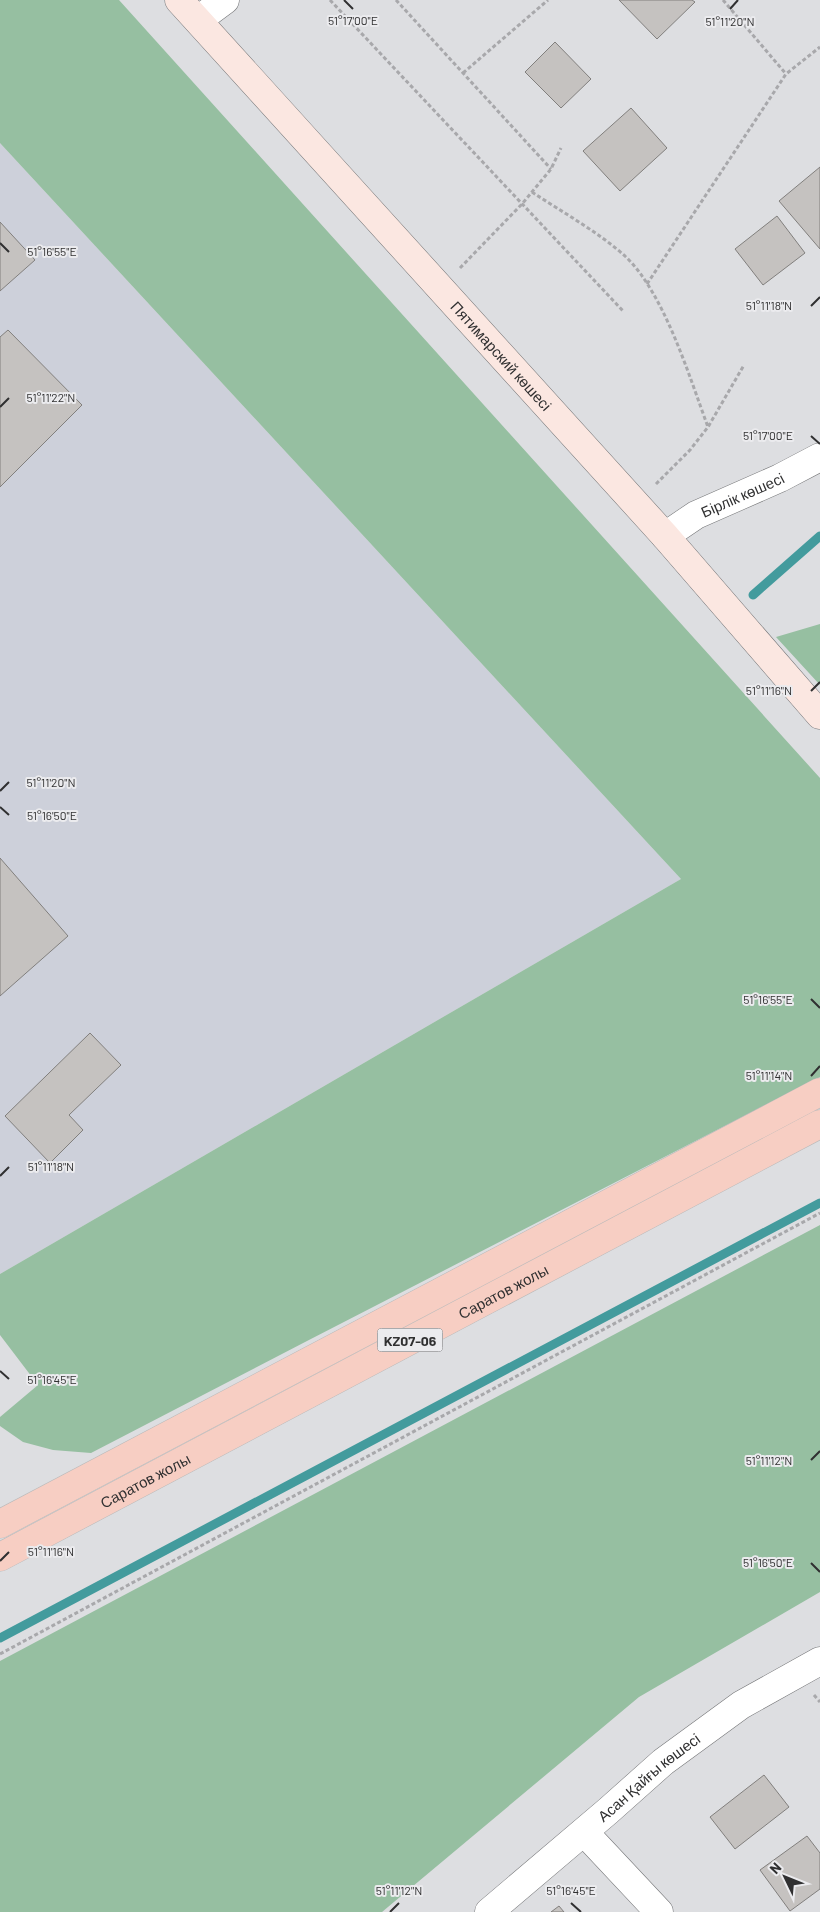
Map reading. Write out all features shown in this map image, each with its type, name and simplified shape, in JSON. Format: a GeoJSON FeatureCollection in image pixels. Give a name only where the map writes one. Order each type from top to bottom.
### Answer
{"type":"FeatureCollection","features":[{"type":"Feature","properties":{"kind":"main road","name":"Пятимарский көшесі"},"geometry":{"type":"LineString","coordinates":[[179,0],[635,502],[820,715]]}},
{"type":"Feature","properties":{"kind":"main road","name":"Саратов жолы"},"geometry":{"type":"LineString","coordinates":[[0,1524],[820,1092]]}},
{"type":"Feature","properties":{"kind":"main road","name":"Саратов жолы"},"geometry":{"type":"LineString","coordinates":[[0,1557],[820,1124]]}},
{"type":"Feature","properties":{"kind":"street"},"geometry":{"type":"LineString","coordinates":[[198,20],[225,0]]}},
{"type":"Feature","properties":{"kind":"street","name":"Бірлік көшесі"},"geometry":{"type":"LineString","coordinates":[[665,536],[696,515],[780,478],[820,457]]}},
{"type":"Feature","properties":{"kind":"street","name":"Асан Қайғы көшесі"},"geometry":{"type":"LineString","coordinates":[[489,1912],[663,1762],[741,1705],[820,1661]]}},
{"type":"Feature","properties":{"kind":"street"},"geometry":{"type":"LineString","coordinates":[[584,1832],[658,1912]]}},
{"type":"Feature","properties":{"kind":"path"},"geometry":{"type":"LineString","coordinates":[[330,0],[624,312]]}},
{"type":"Feature","properties":{"kind":"path"},"geometry":{"type":"LineString","coordinates":[[396,0],[551,169]]}},
{"type":"Feature","properties":{"kind":"path"},"geometry":{"type":"LineString","coordinates":[[463,73],[548,0]]}},
{"type":"Feature","properties":{"kind":"path"},"geometry":{"type":"LineString","coordinates":[[723,0],[786,74]]}},
{"type":"Feature","properties":{"kind":"path"},"geometry":{"type":"LineString","coordinates":[[647,284],[786,74],[820,47]]}},
{"type":"Feature","properties":{"kind":"path"},"geometry":{"type":"LineString","coordinates":[[440,288],[522,204],[551,169],[561,148]]}},
{"type":"Feature","properties":{"kind":"path"},"geometry":{"type":"LineString","coordinates":[[532,192],[612,245],[627,258],[647,284],[668,322],[708,427]]}},
{"type":"Feature","properties":{"kind":"path"},"geometry":{"type":"LineString","coordinates":[[635,502],[671,470],[708,427],[744,365]]}},
{"type":"Feature","properties":{"kind":"path"},"geometry":{"type":"LineString","coordinates":[[0,1654],[820,1213]]}},
{"type":"Feature","properties":{"kind":"shaded area"},"geometry":{"type":"Polygon","coordinates":[[[0,143],[681,879],[0,1274],[0,143]]]}},
{"type":"Feature","properties":{"kind":"green space"},"geometry":{"type":"Polygon","coordinates":[[[0,0],[119,0],[820,778],[820,1077],[91,1453],[53,1450],[23,1442],[0,1426],[0,1417],[38,1385],[0,1335],[0,1274],[681,879],[0,143],[0,0]]]}},
{"type":"Feature","properties":{"kind":"green space"},"geometry":{"type":"Polygon","coordinates":[[[820,624],[820,685],[776,637],[820,624]]]}},
{"type":"Feature","properties":{"kind":"green space"},"geometry":{"type":"Polygon","coordinates":[[[820,1225],[820,1592],[639,1697],[382,1912],[0,1912],[0,1661],[820,1225]]]}},
{"type":"Feature","properties":{"kind":"building"},"geometry":{"type":"Polygon","coordinates":[[[619,0],[692,0],[695,2],[657,39],[619,0]]]}},
{"type":"Feature","properties":{"kind":"building"},"geometry":{"type":"Polygon","coordinates":[[[555,42],[591,79],[561,108],[525,72],[555,42]]]}},
{"type":"Feature","properties":{"kind":"building"},"geometry":{"type":"Polygon","coordinates":[[[631,108],[667,148],[620,191],[583,151],[631,108]]]}},
{"type":"Feature","properties":{"kind":"building"},"geometry":{"type":"Polygon","coordinates":[[[820,167],[820,249],[779,201],[820,167]]]}},
{"type":"Feature","properties":{"kind":"building"},"geometry":{"type":"Polygon","coordinates":[[[777,216],[805,253],[763,285],[735,249],[777,216]]]}},
{"type":"Feature","properties":{"kind":"building"},"geometry":{"type":"Polygon","coordinates":[[[0,222],[35,260],[0,291],[0,222]]]}},
{"type":"Feature","properties":{"kind":"building"},"geometry":{"type":"Polygon","coordinates":[[[8,330],[82,405],[0,487],[0,337],[8,330]]]}},
{"type":"Feature","properties":{"kind":"building"},"geometry":{"type":"Polygon","coordinates":[[[0,858],[68,936],[0,996],[0,858]]]}},
{"type":"Feature","properties":{"kind":"building"},"geometry":{"type":"Polygon","coordinates":[[[90,1033],[121,1065],[69,1115],[83,1130],[50,1163],[5,1116],[90,1033]]]}},
{"type":"Feature","properties":{"kind":"building"},"geometry":{"type":"Polygon","coordinates":[[[764,1775],[789,1807],[735,1849],[710,1817],[764,1775]]]}},
{"type":"Feature","properties":{"kind":"building"},"geometry":{"type":"Polygon","coordinates":[[[807,1836],[820,1853],[820,1889],[790,1911],[760,1870],[807,1836]]]}},
{"type":"Feature","properties":{"kind":"building"},"geometry":{"type":"Polygon","coordinates":[[[559,1906],[564,1912],[551,1912],[559,1906]]]}},
{"type":"Feature","properties":{"kind":"waterway"},"geometry":{"type":"LineString","coordinates":[[753,595],[820,536]]}},
{"type":"Feature","properties":{"kind":"waterway"},"geometry":{"type":"LineString","coordinates":[[0,1638],[820,1203]]}}]}
